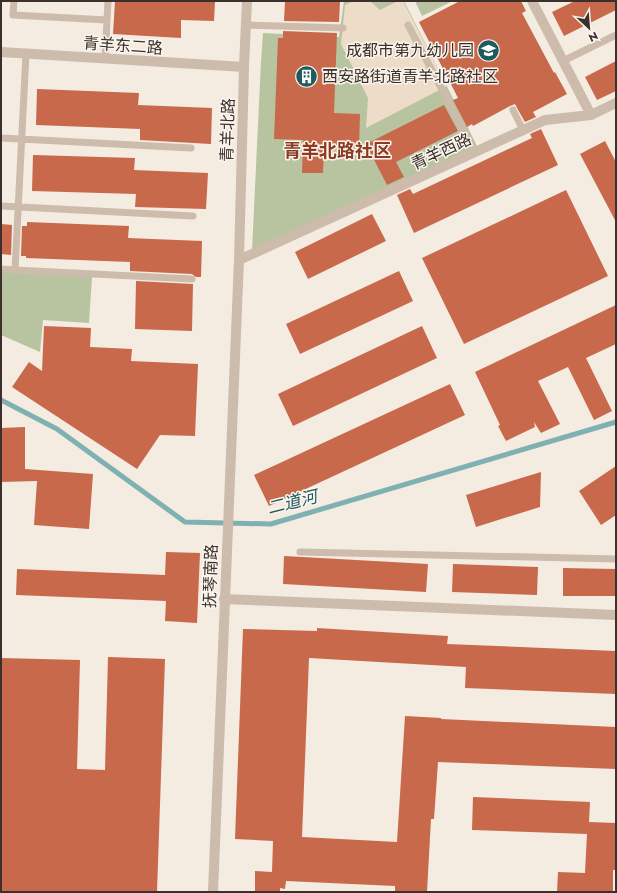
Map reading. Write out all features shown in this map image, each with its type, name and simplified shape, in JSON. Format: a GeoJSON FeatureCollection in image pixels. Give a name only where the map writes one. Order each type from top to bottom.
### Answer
{"type":"FeatureCollection","features":[{"type":"Feature","properties":{"kind":"street","name":"青羊北路"},"geometry":{"type":"LineString","coordinates":[[239,260],[247,1]]}},
{"type":"Feature","properties":{"kind":"street"},"geometry":{"type":"LineString","coordinates":[[532,1],[591,115]]}},
{"type":"Feature","properties":{"kind":"street","name":"青羊东二路"},"geometry":{"type":"LineString","coordinates":[[1,52],[244,67]]}},
{"type":"Feature","properties":{"kind":"street","name":"青羊西路"},"geometry":{"type":"LineString","coordinates":[[239,260],[545,120],[591,115],[616,103]]}},
{"type":"Feature","properties":{"kind":"street","name":"抚琴南路"},"geometry":{"type":"LineString","coordinates":[[213,892],[239,260]]}},
{"type":"Feature","properties":{"kind":"street"},"geometry":{"type":"LineString","coordinates":[[224,599],[616,615]]}},
{"type":"Feature","properties":{"kind":"lane"},"geometry":{"type":"LineString","coordinates":[[14,1],[13,14],[107,20]]}},
{"type":"Feature","properties":{"kind":"lane"},"geometry":{"type":"LineString","coordinates":[[105,59],[108,1]]}},
{"type":"Feature","properties":{"kind":"lane"},"geometry":{"type":"LineString","coordinates":[[246,25],[343,28]]}},
{"type":"Feature","properties":{"kind":"lane"},"geometry":{"type":"LineString","coordinates":[[408,25],[475,152]]}},
{"type":"Feature","properties":{"kind":"lane"},"geometry":{"type":"LineString","coordinates":[[563,61],[616,35]]}},
{"type":"Feature","properties":{"kind":"lane"},"geometry":{"type":"LineString","coordinates":[[15,270],[26,54]]}},
{"type":"Feature","properties":{"kind":"lane"},"geometry":{"type":"LineString","coordinates":[[513,110],[523,130]]}},
{"type":"Feature","properties":{"kind":"lane"},"geometry":{"type":"LineString","coordinates":[[1,138],[191,148]]}},
{"type":"Feature","properties":{"kind":"lane"},"geometry":{"type":"LineString","coordinates":[[1,206],[192,216]]}},
{"type":"Feature","properties":{"kind":"lane"},"geometry":{"type":"LineString","coordinates":[[1,269],[192,279]]}},
{"type":"Feature","properties":{"kind":"lane"},"geometry":{"type":"LineString","coordinates":[[300,552],[616,559]]}},
{"type":"Feature","properties":{"kind":"green space"},"geometry":{"type":"Polygon","coordinates":[[[344,1],[404,1],[477,146],[252,251],[263,33],[339,37],[344,1]]]}},
{"type":"Feature","properties":{"kind":"green space"},"geometry":{"type":"Polygon","coordinates":[[[415,1],[453,1],[422,16],[415,1]]]}},
{"type":"Feature","properties":{"kind":"green space"},"geometry":{"type":"Polygon","coordinates":[[[1,270],[92,277],[89,323],[43,320],[40,352],[1,335],[1,270]]]}},
{"type":"Feature","properties":{"kind":"shaded area"},"geometry":{"type":"Polygon","coordinates":[[[353,1],[370,1],[380,10],[398,1],[403,1],[447,86],[366,128],[368,98],[341,44],[345,5],[353,1]]]}},
{"type":"Feature","properties":{"kind":"building"},"geometry":{"type":"Polygon","coordinates":[[[115,1],[215,1],[214,21],[181,20],[181,38],[113,34],[115,1]]]}},
{"type":"Feature","properties":{"kind":"building"},"geometry":{"type":"Polygon","coordinates":[[[285,1],[340,1],[339,22],[284,21],[285,1]]]}},
{"type":"Feature","properties":{"kind":"building","name":"成都市第九幼儿园"},"geometry":{"type":"Polygon","coordinates":[[[460,1],[521,1],[526,11],[522,13],[567,94],[533,112],[536,117],[525,122],[515,104],[473,126],[472,124],[467,127],[453,100],[458,98],[419,22],[460,1]]]}},
{"type":"Feature","properties":{"kind":"building"},"geometry":{"type":"Polygon","coordinates":[[[575,1],[616,1],[616,10],[564,36],[552,12],[575,1]]]}},
{"type":"Feature","properties":{"kind":"building","name":"西安路街道青羊北路社区"},"geometry":{"type":"Polygon","coordinates":[[[283,31],[337,33],[334,113],[360,114],[359,148],[324,147],[323,173],[302,173],[303,140],[274,139],[278,38],[283,38],[283,31]]]}},
{"type":"Feature","properties":{"kind":"building"},"geometry":{"type":"Polygon","coordinates":[[[616,61],[616,91],[597,100],[585,77],[616,61]]]}},
{"type":"Feature","properties":{"kind":"building"},"geometry":{"type":"Polygon","coordinates":[[[37,89],[139,93],[138,105],[212,108],[211,144],[140,140],[140,129],[36,125],[37,89]]]}},
{"type":"Feature","properties":{"kind":"building"},"geometry":{"type":"Polygon","coordinates":[[[444,105],[458,131],[396,162],[404,177],[387,185],[366,144],[444,105]]]}},
{"type":"Feature","properties":{"kind":"building"},"geometry":{"type":"Polygon","coordinates":[[[541,129],[558,165],[414,233],[397,195],[410,189],[413,194],[532,138],[530,134],[541,129]]]}},
{"type":"Feature","properties":{"kind":"building"},"geometry":{"type":"Polygon","coordinates":[[[605,141],[616,162],[616,222],[580,154],[605,141]]]}},
{"type":"Feature","properties":{"kind":"building"},"geometry":{"type":"Polygon","coordinates":[[[33,155],[135,158],[134,170],[208,173],[206,209],[135,207],[136,194],[32,191],[33,155]]]}},
{"type":"Feature","properties":{"kind":"building"},"geometry":{"type":"Polygon","coordinates":[[[566,190],[608,276],[464,344],[422,258],[566,190]]]}},
{"type":"Feature","properties":{"kind":"building"},"geometry":{"type":"Polygon","coordinates":[[[372,214],[386,241],[308,279],[295,252],[372,214]]]}},
{"type":"Feature","properties":{"kind":"building"},"geometry":{"type":"Polygon","coordinates":[[[27,222],[129,226],[128,238],[202,241],[201,277],[196,277],[192,274],[130,271],[130,262],[26,258],[26,256],[21,256],[22,226],[27,226],[27,222]]]}},
{"type":"Feature","properties":{"kind":"building"},"geometry":{"type":"Polygon","coordinates":[[[1,224],[12,225],[11,255],[1,254],[1,224]]]}},
{"type":"Feature","properties":{"kind":"building"},"geometry":{"type":"Polygon","coordinates":[[[399,271],[413,301],[300,354],[286,324],[399,271]]]}},
{"type":"Feature","properties":{"kind":"building"},"geometry":{"type":"Polygon","coordinates":[[[136,281],[193,284],[192,331],[135,329],[136,281]]]}},
{"type":"Feature","properties":{"kind":"building"},"geometry":{"type":"Polygon","coordinates":[[[616,305],[616,344],[586,358],[612,411],[594,420],[568,367],[538,381],[560,424],[541,433],[534,422],[535,427],[506,441],[475,372],[616,305]]]}},
{"type":"Feature","properties":{"kind":"building"},"geometry":{"type":"Polygon","coordinates":[[[44,326],[91,328],[90,347],[132,349],[131,361],[198,364],[195,436],[160,435],[137,469],[12,387],[29,362],[42,371],[44,326]]]}},
{"type":"Feature","properties":{"kind":"building"},"geometry":{"type":"Polygon","coordinates":[[[422,326],[437,358],[293,426],[278,394],[422,326]]]}},
{"type":"Feature","properties":{"kind":"building"},"geometry":{"type":"Polygon","coordinates":[[[450,384],[465,415],[269,506],[254,475],[450,384]]]}},
{"type":"Feature","properties":{"kind":"building"},"geometry":{"type":"Polygon","coordinates":[[[25,427],[25,469],[93,474],[89,529],[34,525],[37,481],[1,482],[1,428],[25,427]]]}},
{"type":"Feature","properties":{"kind":"building"},"geometry":{"type":"Polygon","coordinates":[[[616,466],[616,515],[601,525],[579,491],[616,466]]]}},
{"type":"Feature","properties":{"kind":"building"},"geometry":{"type":"Polygon","coordinates":[[[541,472],[540,507],[476,527],[466,495],[541,472]]]}},
{"type":"Feature","properties":{"kind":"building"},"geometry":{"type":"Polygon","coordinates":[[[166,552],[200,553],[197,623],[165,621],[166,601],[16,595],[17,569],[165,575],[166,552]]]}},
{"type":"Feature","properties":{"kind":"building"},"geometry":{"type":"Polygon","coordinates":[[[284,556],[428,564],[426,592],[283,584],[284,556]]]}},
{"type":"Feature","properties":{"kind":"building"},"geometry":{"type":"Polygon","coordinates":[[[453,564],[538,567],[537,595],[452,592],[453,564]]]}},
{"type":"Feature","properties":{"kind":"building"},"geometry":{"type":"Polygon","coordinates":[[[563,568],[616,569],[616,596],[563,596],[563,568]]]}},
{"type":"Feature","properties":{"kind":"building"},"geometry":{"type":"Polygon","coordinates":[[[317,628],[448,636],[447,644],[616,651],[616,694],[465,688],[466,667],[309,658],[302,837],[397,842],[405,716],[616,727],[616,769],[438,762],[434,819],[431,819],[427,892],[395,892],[395,886],[286,881],[285,889],[280,888],[280,892],[255,892],[255,871],[272,872],[273,841],[235,839],[243,629],[317,631],[317,628]]]}},
{"type":"Feature","properties":{"kind":"building"},"geometry":{"type":"Polygon","coordinates":[[[108,657],[165,659],[157,892],[1,892],[1,658],[80,660],[77,769],[105,770],[108,657]]]}},
{"type":"Feature","properties":{"kind":"building"},"geometry":{"type":"Polygon","coordinates":[[[473,797],[590,802],[589,822],[616,823],[613,892],[557,892],[558,872],[585,873],[587,834],[472,830],[473,797]]]}},
{"type":"Feature","properties":{"kind":"waterway","name":"二道河"},"geometry":{"type":"LineString","coordinates":[[1,400],[57,429],[185,522],[271,524],[616,422]]}},
{"type":"Feature","properties":{"kind":"place","name":"成都市第九幼儿园"},"geometry":{"type":"Point","coordinates":[489,50]}},
{"type":"Feature","properties":{"kind":"place","name":"西安路街道青羊北路社区"},"geometry":{"type":"Point","coordinates":[306,76]}},
{"type":"Feature","properties":{"kind":"district","name":"青羊北路社区"},"geometry":{"type":"Point","coordinates":[337,151]}}]}
